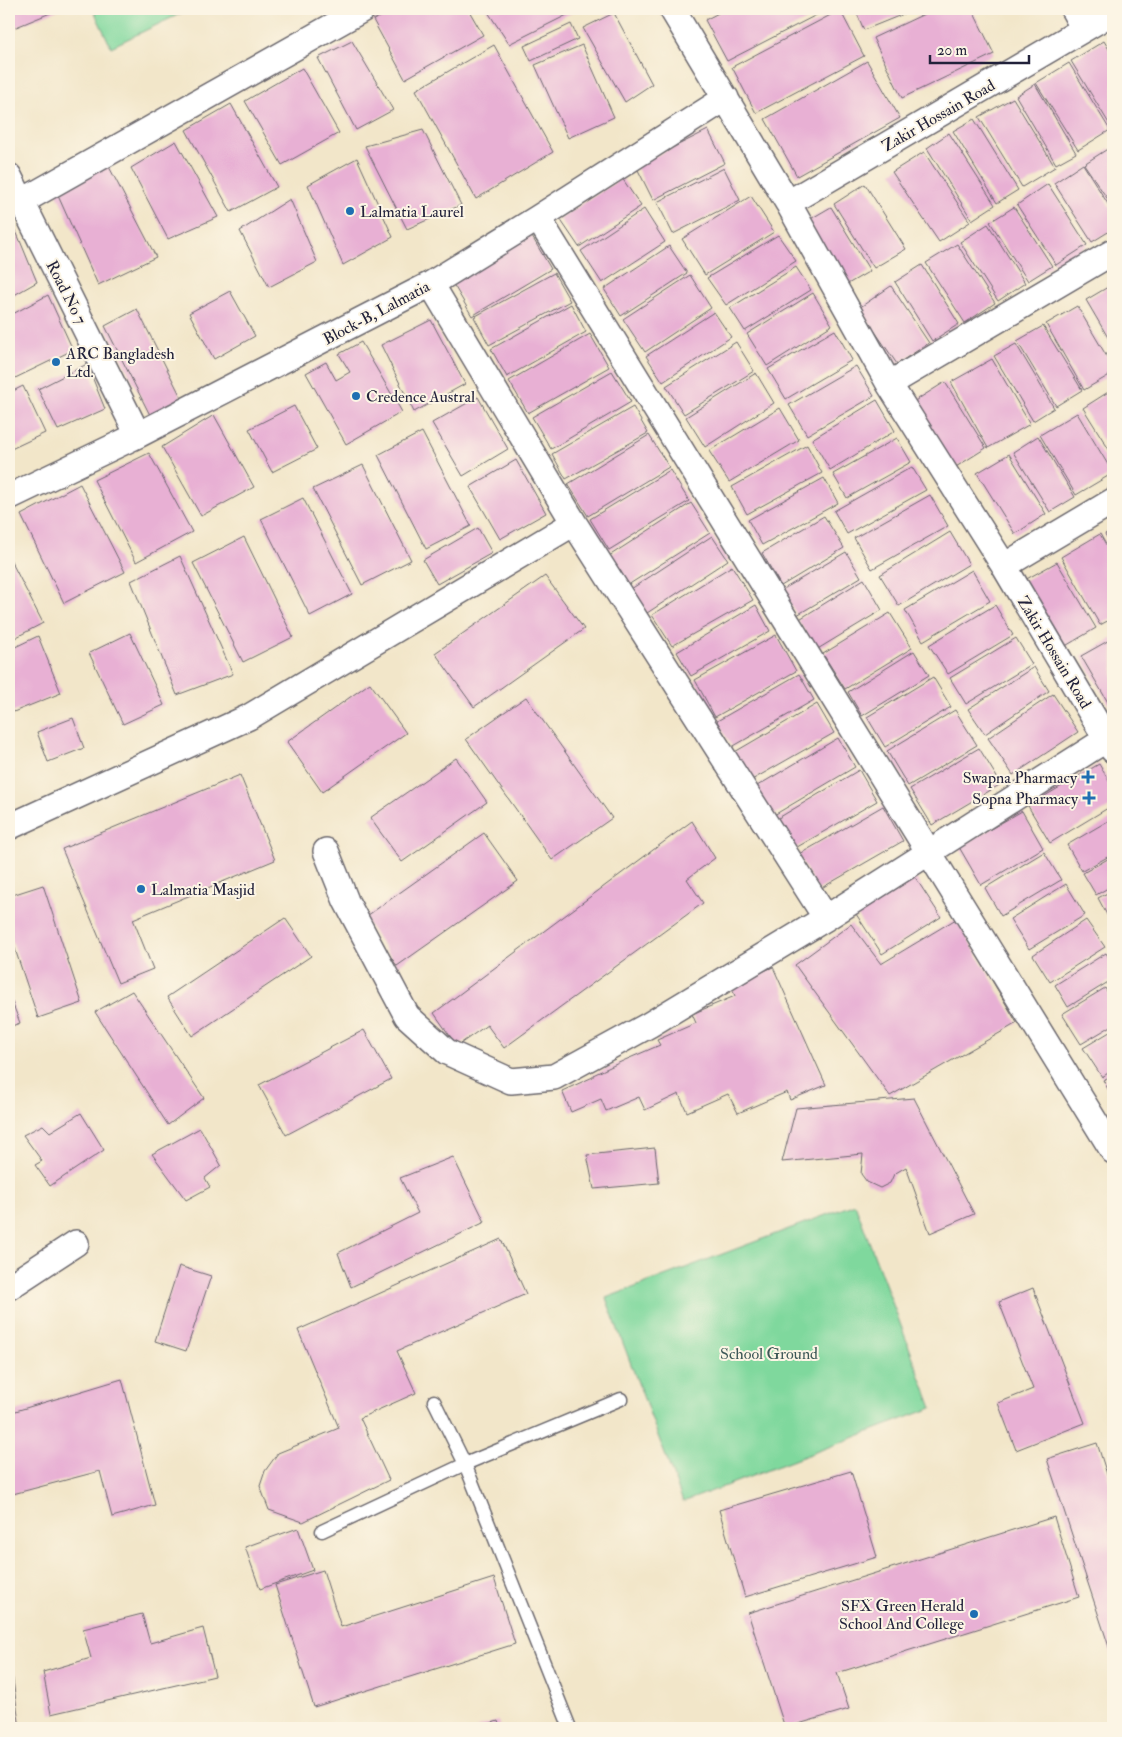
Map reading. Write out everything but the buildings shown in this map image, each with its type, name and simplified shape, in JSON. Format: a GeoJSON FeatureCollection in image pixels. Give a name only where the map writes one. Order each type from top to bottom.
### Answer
{"type":"FeatureCollection","features":[{"type":"Feature","properties":{"kind":"street"},"geometry":{"type":"LineString","coordinates":[[22,202],[363,9]]}},
{"type":"Feature","properties":{"kind":"street","name":"Zakir Hossain Road"},"geometry":{"type":"LineString","coordinates":[[672,9],[788,203],[889,384],[1004,566],[1111,741]]}},
{"type":"Feature","properties":{"kind":"street","name":"Zakir Hossain Road"},"geometry":{"type":"LineString","coordinates":[[788,203],[1079,19],[1113,12]]}},
{"type":"Feature","properties":{"kind":"street","name":"Block-B, Lalmatia"},"geometry":{"type":"LineString","coordinates":[[9,496],[138,436],[431,284],[726,98]]}},
{"type":"Feature","properties":{"kind":"street","name":"Road No 7"},"geometry":{"type":"LineString","coordinates":[[9,176],[138,436]]}},
{"type":"Feature","properties":{"kind":"street"},"geometry":{"type":"LineString","coordinates":[[538,218],[1113,1151]]}},
{"type":"Feature","properties":{"kind":"street"},"geometry":{"type":"LineString","coordinates":[[889,384],[1113,252]]}},
{"type":"Feature","properties":{"kind":"street"},"geometry":{"type":"LineString","coordinates":[[431,284],[574,523],[826,918]]}},
{"type":"Feature","properties":{"kind":"street"},"geometry":{"type":"LineString","coordinates":[[1004,566],[1113,501]]}},
{"type":"Feature","properties":{"kind":"street"},"geometry":{"type":"LineString","coordinates":[[9,827],[249,717],[574,523]]}},
{"type":"Feature","properties":{"kind":"street"},"geometry":{"type":"LineString","coordinates":[[326,851],[346,901],[407,1016],[447,1052],[511,1081],[554,1077],[650,1025],[1111,741]]}},
{"type":"Feature","properties":{"kind":"street"},"geometry":{"type":"LineString","coordinates":[[9,1287],[76,1244]]}},
{"type":"Feature","properties":{"kind":"lane"},"geometry":{"type":"LineString","coordinates":[[322,1531],[465,1464],[621,1399]]}},
{"type":"Feature","properties":{"kind":"lane"},"geometry":{"type":"LineString","coordinates":[[434,1402],[465,1464],[570,1728]]}},
{"type":"Feature","properties":{"kind":"green space"},"geometry":{"type":"Polygon","coordinates":[[[93,9],[190,9],[111,47],[93,9]]]}},
{"type":"Feature","properties":{"kind":"green space","name":"School Ground"},"geometry":{"type":"Polygon","coordinates":[[[855,1204],[932,1408],[683,1502],[606,1298],[855,1204]]]}},
{"type":"Feature","properties":{"kind":"place","name":"Lalmatia Laurel"},"geometry":{"type":"Point","coordinates":[350,211]}},
{"type":"Feature","properties":{"kind":"place","name":"ARC Bangladesh Ltd."},"geometry":{"type":"Point","coordinates":[56,362]}},
{"type":"Feature","properties":{"kind":"place","name":"Credence Austral"},"geometry":{"type":"Point","coordinates":[356,396]}},
{"type":"Feature","properties":{"kind":"place","name":"Swapna Pharmacy"},"geometry":{"type":"Point","coordinates":[1088,777]}},
{"type":"Feature","properties":{"kind":"place","name":"Sopna Pharmacy"},"geometry":{"type":"Point","coordinates":[1089,798]}},
{"type":"Feature","properties":{"kind":"place","name":"Lalmatia Masjid"},"geometry":{"type":"Point","coordinates":[141,889]}},
{"type":"Feature","properties":{"kind":"place","name":"SFX Green Herald School And College"},"geometry":{"type":"Point","coordinates":[974,1614]}}]}
